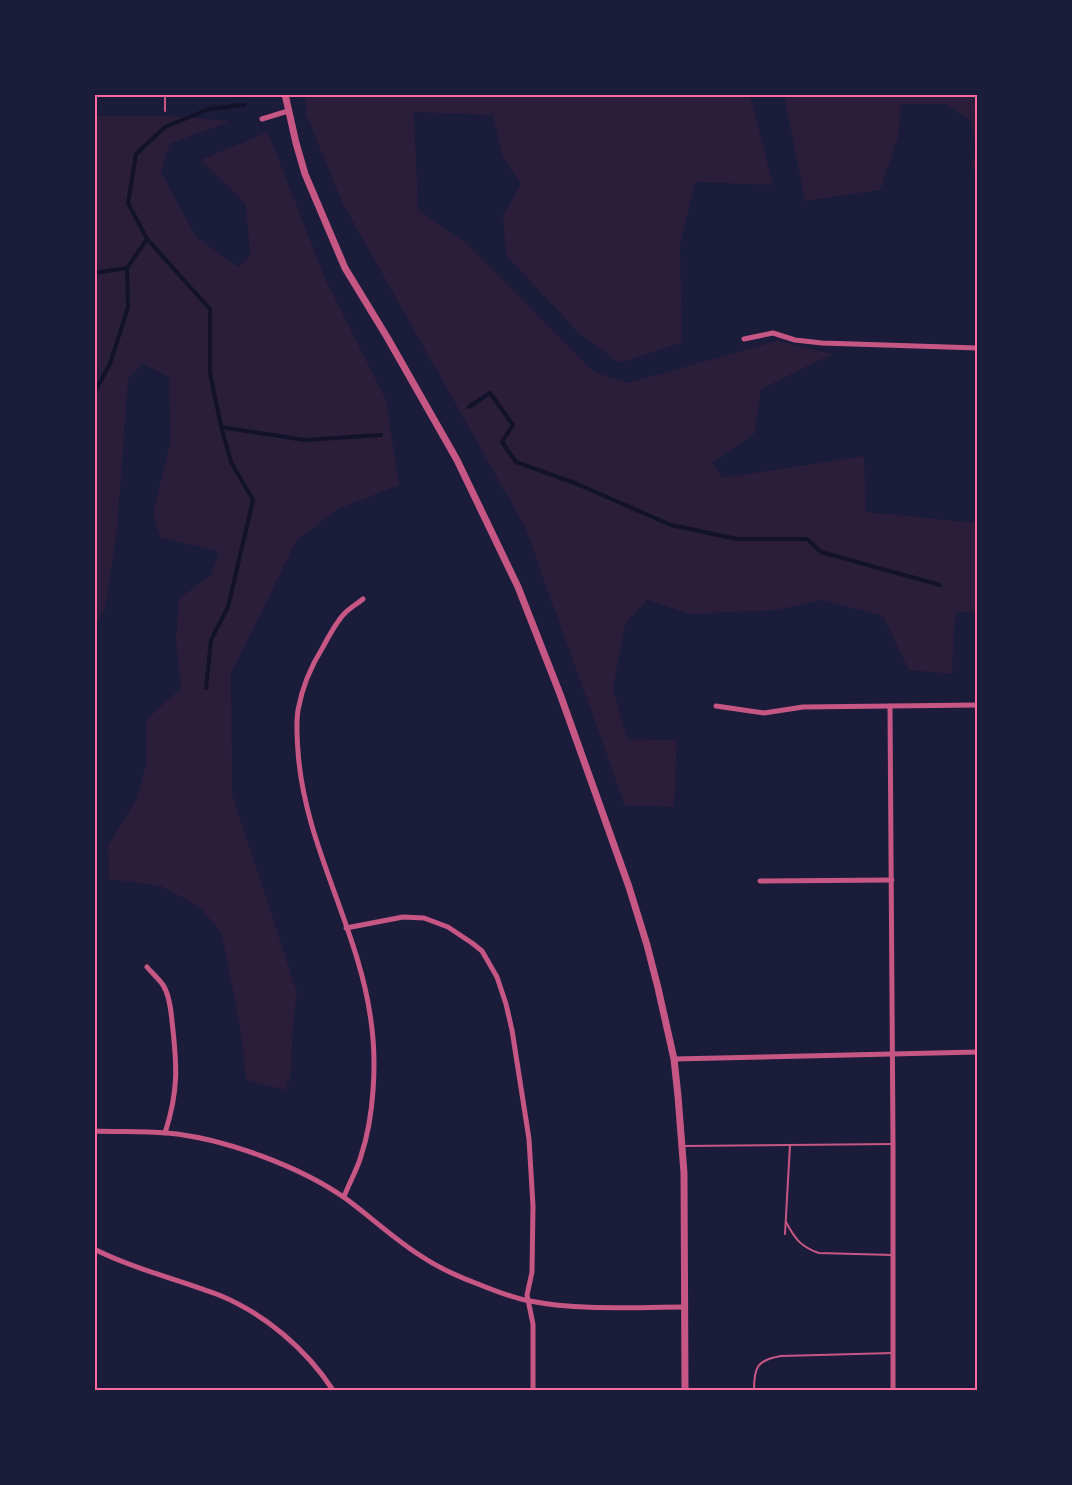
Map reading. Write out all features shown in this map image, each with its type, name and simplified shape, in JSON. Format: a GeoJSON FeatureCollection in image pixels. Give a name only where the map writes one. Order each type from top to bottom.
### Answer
{"type":"FeatureCollection","features":[{"type":"Feature","properties":{"kind":"street"},"geometry":{"type":"LineString","coordinates":[[285,94],[305,174],[345,268],[457,460],[518,587],[629,887],[649,955],[674,1059],[683,1146],[685,1390]]}},
{"type":"Feature","properties":{"kind":"street"},"geometry":{"type":"LineString","coordinates":[[262,119],[288,111]]}},
{"type":"Feature","properties":{"kind":"street"},"geometry":{"type":"LineString","coordinates":[[744,339],[773,333],[795,340],[822,342],[978,348]]}},
{"type":"Feature","properties":{"kind":"street"},"geometry":{"type":"LineString","coordinates":[[344,1197],[357,1170],[367,1137],[374,1068],[372,1023],[358,961],[317,842],[299,775],[297,712],[314,660],[344,614],[363,599]]}},
{"type":"Feature","properties":{"kind":"street"},"geometry":{"type":"LineString","coordinates":[[890,705],[893,1390]]}},
{"type":"Feature","properties":{"kind":"street"},"geometry":{"type":"LineString","coordinates":[[716,706],[764,713],[803,707],[978,705]]}},
{"type":"Feature","properties":{"kind":"street"},"geometry":{"type":"LineString","coordinates":[[760,881],[891,880]]}},
{"type":"Feature","properties":{"kind":"street"},"geometry":{"type":"LineString","coordinates":[[346,928],[403,917],[424,918],[448,927],[483,951],[497,976],[512,1030],[529,1139],[533,1206],[532,1272],[527,1295],[533,1324],[533,1390]]}},
{"type":"Feature","properties":{"kind":"street"},"geometry":{"type":"LineString","coordinates":[[147,967],[164,986],[171,1010],[176,1050],[174,1100],[165,1133]]}},
{"type":"Feature","properties":{"kind":"street"},"geometry":{"type":"LineString","coordinates":[[674,1059],[978,1052]]}},
{"type":"Feature","properties":{"kind":"street"},"geometry":{"type":"LineString","coordinates":[[94,1131],[165,1133],[213,1140],[244,1150],[314,1180],[344,1197],[422,1257],[460,1277],[529,1301],[586,1307],[685,1306]]}},
{"type":"Feature","properties":{"kind":"street"},"geometry":{"type":"LineString","coordinates":[[94,1249],[141,1269],[220,1296],[251,1312],[276,1328],[292,1342],[319,1370],[333,1390]]}},
{"type":"Feature","properties":{"kind":"lane"},"geometry":{"type":"LineString","coordinates":[[165,94],[165,111]]}},
{"type":"Feature","properties":{"kind":"lane"},"geometry":{"type":"LineString","coordinates":[[683,1146],[893,1143]]}},
{"type":"Feature","properties":{"kind":"lane"},"geometry":{"type":"LineString","coordinates":[[784,1234],[790,1144]]}},
{"type":"Feature","properties":{"kind":"lane"},"geometry":{"type":"LineString","coordinates":[[786,1222],[799,1243],[819,1253],[893,1255]]}},
{"type":"Feature","properties":{"kind":"lane"},"geometry":{"type":"LineString","coordinates":[[754,1390],[756,1371],[759,1365],[769,1358],[893,1353]]}},
{"type":"Feature","properties":{"kind":"shaded area"},"geometry":{"type":"Polygon","coordinates":[[[305,95],[750,95],[773,185],[695,182],[680,245],[682,342],[619,363],[578,332],[506,255],[503,216],[521,184],[503,157],[493,115],[414,112],[418,210],[467,244],[594,372],[628,383],[777,341],[832,354],[761,389],[754,434],[712,463],[723,478],[864,456],[866,512],[977,523],[977,611],[955,613],[952,674],[909,670],[883,616],[823,600],[776,610],[689,614],[647,600],[625,624],[613,688],[627,739],[677,740],[674,807],[625,805],[525,527],[342,202],[306,114],[305,95]]]}},
{"type":"Feature","properties":{"kind":"shaded area"},"geometry":{"type":"Polygon","coordinates":[[[784,95],[977,95],[977,151],[970,120],[946,104],[901,104],[898,137],[880,190],[805,201],[784,95]]]}},
{"type":"Feature","properties":{"kind":"shaded area"},"geometry":{"type":"Polygon","coordinates":[[[95,112],[98,116],[169,116],[230,121],[170,144],[161,171],[195,236],[238,267],[250,256],[246,204],[201,160],[268,132],[325,279],[386,400],[399,485],[338,509],[296,541],[231,674],[232,794],[297,993],[290,1082],[287,1082],[286,1090],[246,1080],[240,1026],[222,934],[200,907],[161,886],[109,879],[108,846],[136,800],[146,766],[146,720],[181,688],[176,639],[179,598],[211,576],[219,551],[161,538],[153,514],[170,444],[169,377],[143,364],[128,378],[117,530],[105,608],[95,626],[95,112]]]}},
{"type":"Feature","properties":{"kind":"shaded area"},"geometry":{"type":"Polygon","coordinates":[[[977,151],[977,171],[971,167],[977,151]]]}},
{"type":"Feature","properties":{"kind":"waterway"},"geometry":{"type":"LineString","coordinates":[[206,688],[211,640],[228,607],[253,500],[231,462],[221,426],[210,373],[210,309],[147,239],[128,203],[136,154],[165,127],[209,109],[244,105]]}},
{"type":"Feature","properties":{"kind":"waterway"},"geometry":{"type":"LineString","coordinates":[[94,273],[127,268],[147,239]]}},
{"type":"Feature","properties":{"kind":"waterway"},"geometry":{"type":"LineString","coordinates":[[94,393],[110,364],[128,307],[127,268]]}},
{"type":"Feature","properties":{"kind":"waterway"},"geometry":{"type":"LineString","coordinates":[[469,407],[490,393],[513,425],[502,442],[516,462],[577,484],[671,525],[737,539],[807,539],[821,552],[940,585]]}},
{"type":"Feature","properties":{"kind":"waterway"},"geometry":{"type":"LineString","coordinates":[[221,427],[305,440],[381,435]]}}]}
